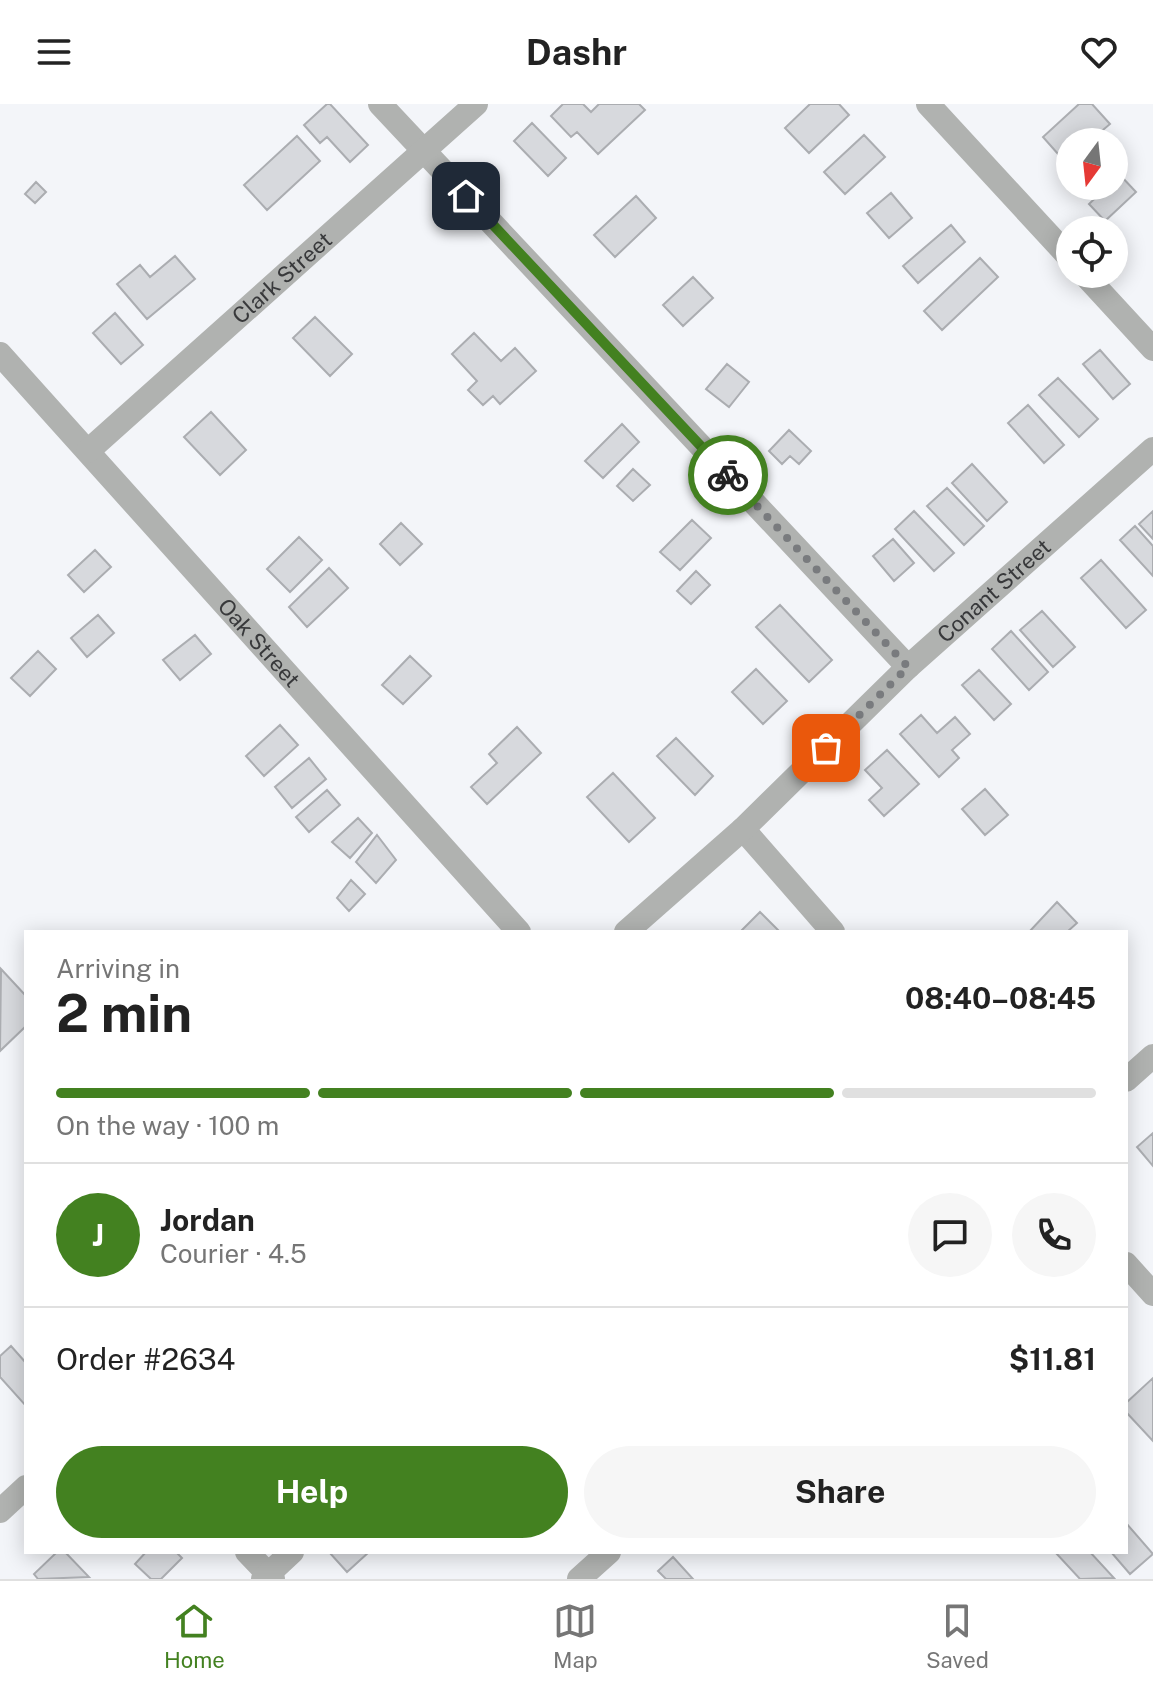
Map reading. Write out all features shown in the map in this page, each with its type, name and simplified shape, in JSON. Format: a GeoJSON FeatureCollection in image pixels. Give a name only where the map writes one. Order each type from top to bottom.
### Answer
{"type":"FeatureCollection","features":[{"type":"Feature","properties":{"kind":"street"},"geometry":{"type":"LineString","coordinates":[[380,104],[908,667]]}},
{"type":"Feature","properties":{"kind":"street","name":"Clark Street"},"geometry":{"type":"LineString","coordinates":[[88,451],[476,104]]}},
{"type":"Feature","properties":{"kind":"street"},"geometry":{"type":"LineString","coordinates":[[928,104],[1056,243]]}},
{"type":"Feature","properties":{"kind":"street"},"geometry":{"type":"LineString","coordinates":[[1097,288],[1153,349]]}},
{"type":"Feature","properties":{"kind":"street","name":"Oak Street"},"geometry":{"type":"LineString","coordinates":[[0,354],[517,930]]}},
{"type":"Feature","properties":{"kind":"street","name":"Conant Street"},"geometry":{"type":"LineString","coordinates":[[628,930],[743,829],[908,667],[1153,449]]}},
{"type":"Feature","properties":{"kind":"street"},"geometry":{"type":"LineString","coordinates":[[743,829],[831,930]]}},
{"type":"Feature","properties":{"kind":"street"},"geometry":{"type":"LineString","coordinates":[[1128,1078],[1153,1056]]}},
{"type":"Feature","properties":{"kind":"street"},"geometry":{"type":"LineString","coordinates":[[1128,1266],[1153,1294]]}},
{"type":"Feature","properties":{"kind":"street"},"geometry":{"type":"LineString","coordinates":[[0,1511],[24,1489]]}},
{"type":"Feature","properties":{"kind":"street"},"geometry":{"type":"LineString","coordinates":[[249,1554],[268,1577],[290,1554]]}},
{"type":"Feature","properties":{"kind":"street"},"geometry":{"type":"LineString","coordinates":[[579,1579],[607,1554]]}},
{"type":"Feature","properties":{"kind":"building"},"geometry":{"type":"Polygon","coordinates":[[[327,104],[368,145],[350,162],[327,137],[320,143],[304,125],[327,104]]]}},
{"type":"Feature","properties":{"kind":"building"},"geometry":{"type":"Polygon","coordinates":[[[563,104],[583,104],[591,112],[599,104],[639,104],[645,110],[598,154],[577,132],[571,137],[551,116],[563,104]]]}},
{"type":"Feature","properties":{"kind":"building"},"geometry":{"type":"Polygon","coordinates":[[[810,104],[839,104],[849,115],[809,153],[785,128],[810,104]]]}},
{"type":"Feature","properties":{"kind":"building"},"geometry":{"type":"Polygon","coordinates":[[[1079,104],[1092,104],[1110,124],[1105,128],[1056,128],[1056,152],[1043,137],[1079,104]]]}},
{"type":"Feature","properties":{"kind":"building"},"geometry":{"type":"Polygon","coordinates":[[[532,123],[566,158],[548,176],[514,141],[532,123]]]}},
{"type":"Feature","properties":{"kind":"building"},"geometry":{"type":"Polygon","coordinates":[[[864,135],[885,157],[845,194],[824,172],[864,135]]]}},
{"type":"Feature","properties":{"kind":"building"},"geometry":{"type":"Polygon","coordinates":[[[297,136],[320,161],[267,210],[244,185],[297,136]]]}},
{"type":"Feature","properties":{"kind":"building"},"geometry":{"type":"Polygon","coordinates":[[[36,182],[46,192],[35,203],[25,194],[36,182]]]}},
{"type":"Feature","properties":{"kind":"building"},"geometry":{"type":"Polygon","coordinates":[[[1128,184],[1136,192],[1128,199],[1128,184]]]}},
{"type":"Feature","properties":{"kind":"building"},"geometry":{"type":"Polygon","coordinates":[[[891,193],[912,218],[889,238],[867,213],[891,193]]]}},
{"type":"Feature","properties":{"kind":"building"},"geometry":{"type":"Polygon","coordinates":[[[636,196],[656,218],[615,257],[594,235],[636,196]]]}},
{"type":"Feature","properties":{"kind":"building"},"geometry":{"type":"Polygon","coordinates":[[[1093,200],[1127,200],[1110,216],[1100,216],[1089,204],[1093,200]]]}},
{"type":"Feature","properties":{"kind":"building"},"geometry":{"type":"Polygon","coordinates":[[[951,225],[965,242],[918,283],[903,266],[951,225]]]}},
{"type":"Feature","properties":{"kind":"building"},"geometry":{"type":"Polygon","coordinates":[[[175,256],[195,279],[147,319],[117,284],[140,265],[150,277],[175,256]]]}},
{"type":"Feature","properties":{"kind":"building"},"geometry":{"type":"Polygon","coordinates":[[[980,258],[998,277],[942,330],[924,311],[980,258]]]}},
{"type":"Feature","properties":{"kind":"building"},"geometry":{"type":"Polygon","coordinates":[[[693,277],[713,298],[683,326],[663,305],[693,277]]]}},
{"type":"Feature","properties":{"kind":"building"},"geometry":{"type":"Polygon","coordinates":[[[115,313],[143,345],[121,364],[93,333],[115,313]]]}},
{"type":"Feature","properties":{"kind":"building"},"geometry":{"type":"Polygon","coordinates":[[[315,317],[352,354],[330,376],[293,338],[315,317]]]}},
{"type":"Feature","properties":{"kind":"building"},"geometry":{"type":"Polygon","coordinates":[[[474,333],[501,361],[515,348],[536,371],[500,404],[493,396],[483,405],[468,390],[477,381],[452,354],[474,333]]]}},
{"type":"Feature","properties":{"kind":"building"},"geometry":{"type":"Polygon","coordinates":[[[1100,350],[1130,384],[1113,399],[1083,364],[1100,350]]]}},
{"type":"Feature","properties":{"kind":"building"},"geometry":{"type":"Polygon","coordinates":[[[727,364],[749,382],[729,407],[706,389],[727,364]]]}},
{"type":"Feature","properties":{"kind":"building"},"geometry":{"type":"Polygon","coordinates":[[[1058,378],[1098,419],[1079,437],[1039,395],[1058,378]]]}},
{"type":"Feature","properties":{"kind":"building"},"geometry":{"type":"Polygon","coordinates":[[[1028,405],[1064,445],[1044,463],[1008,423],[1028,405]]]}},
{"type":"Feature","properties":{"kind":"building"},"geometry":{"type":"Polygon","coordinates":[[[211,412],[246,450],[220,475],[184,437],[211,412]]]}},
{"type":"Feature","properties":{"kind":"building"},"geometry":{"type":"Polygon","coordinates":[[[622,424],[639,442],[603,478],[585,461],[622,424]]]}},
{"type":"Feature","properties":{"kind":"building"},"geometry":{"type":"Polygon","coordinates":[[[789,430],[811,451],[799,464],[790,456],[782,464],[769,451],[789,430]]]}},
{"type":"Feature","properties":{"kind":"building"},"geometry":{"type":"Polygon","coordinates":[[[972,464],[1007,502],[987,521],[952,483],[972,464]]]}},
{"type":"Feature","properties":{"kind":"building"},"geometry":{"type":"Polygon","coordinates":[[[633,469],[650,485],[633,501],[617,486],[633,469]]]}},
{"type":"Feature","properties":{"kind":"building"},"geometry":{"type":"Polygon","coordinates":[[[947,488],[984,526],[964,545],[927,506],[947,488]]]}},
{"type":"Feature","properties":{"kind":"building"},"geometry":{"type":"Polygon","coordinates":[[[914,511],[954,553],[934,571],[895,529],[914,511]]]}},
{"type":"Feature","properties":{"kind":"building"},"geometry":{"type":"Polygon","coordinates":[[[1153,511],[1153,539],[1139,524],[1153,511]]]}},
{"type":"Feature","properties":{"kind":"building"},"geometry":{"type":"Polygon","coordinates":[[[692,520],[711,538],[680,570],[660,552],[692,520]]]}},
{"type":"Feature","properties":{"kind":"building"},"geometry":{"type":"Polygon","coordinates":[[[401,523],[422,544],[400,565],[380,544],[401,523]]]}},
{"type":"Feature","properties":{"kind":"building"},"geometry":{"type":"Polygon","coordinates":[[[1135,526],[1153,546],[1153,576],[1120,540],[1135,526]]]}},
{"type":"Feature","properties":{"kind":"building"},"geometry":{"type":"Polygon","coordinates":[[[299,537],[322,560],[290,592],[267,569],[299,537]]]}},
{"type":"Feature","properties":{"kind":"building"},"geometry":{"type":"Polygon","coordinates":[[[893,539],[914,563],[894,581],[873,556],[893,539]]]}},
{"type":"Feature","properties":{"kind":"building"},"geometry":{"type":"Polygon","coordinates":[[[95,550],[111,567],[84,592],[68,575],[95,550]]]}},
{"type":"Feature","properties":{"kind":"building"},"geometry":{"type":"Polygon","coordinates":[[[1101,560],[1146,610],[1126,628],[1081,578],[1101,560]]]}},
{"type":"Feature","properties":{"kind":"building"},"geometry":{"type":"Polygon","coordinates":[[[329,568],[348,588],[307,627],[289,607],[329,568]]]}},
{"type":"Feature","properties":{"kind":"building"},"geometry":{"type":"Polygon","coordinates":[[[696,571],[710,585],[691,604],[677,591],[696,571]]]}},
{"type":"Feature","properties":{"kind":"building"},"geometry":{"type":"Polygon","coordinates":[[[780,605],[832,660],[809,682],[756,627],[780,605]]]}},
{"type":"Feature","properties":{"kind":"building"},"geometry":{"type":"Polygon","coordinates":[[[1042,611],[1075,647],[1053,667],[1020,630],[1042,611]]]}},
{"type":"Feature","properties":{"kind":"building"},"geometry":{"type":"Polygon","coordinates":[[[98,615],[114,633],[87,657],[71,638],[98,615]]]}},
{"type":"Feature","properties":{"kind":"building"},"geometry":{"type":"Polygon","coordinates":[[[1011,631],[1048,672],[1029,690],[992,649],[1011,631]]]}},
{"type":"Feature","properties":{"kind":"building"},"geometry":{"type":"Polygon","coordinates":[[[195,635],[211,654],[180,680],[163,660],[195,635]]]}},
{"type":"Feature","properties":{"kind":"building"},"geometry":{"type":"Polygon","coordinates":[[[38,651],[56,669],[30,696],[11,678],[38,651]]]}},
{"type":"Feature","properties":{"kind":"building"},"geometry":{"type":"Polygon","coordinates":[[[410,656],[431,676],[403,704],[382,685],[410,656]]]}},
{"type":"Feature","properties":{"kind":"building"},"geometry":{"type":"Polygon","coordinates":[[[756,669],[787,701],[763,724],[732,692],[756,669]]]}},
{"type":"Feature","properties":{"kind":"building"},"geometry":{"type":"Polygon","coordinates":[[[979,670],[1011,704],[994,720],[962,685],[979,670]]]}},
{"type":"Feature","properties":{"kind":"building"},"geometry":{"type":"Polygon","coordinates":[[[921,715],[937,733],[955,717],[970,734],[952,750],[959,758],[939,777],[900,734],[921,715]]]}},
{"type":"Feature","properties":{"kind":"building"},"geometry":{"type":"Polygon","coordinates":[[[280,725],[298,745],[264,776],[246,756],[280,725]]]}},
{"type":"Feature","properties":{"kind":"building"},"geometry":{"type":"Polygon","coordinates":[[[517,727],[541,753],[487,804],[471,787],[497,763],[489,754],[517,727]]]}},
{"type":"Feature","properties":{"kind":"building"},"geometry":{"type":"Polygon","coordinates":[[[676,738],[713,776],[695,795],[657,756],[676,738]]]}},
{"type":"Feature","properties":{"kind":"building"},"geometry":{"type":"Polygon","coordinates":[[[887,750],[919,784],[884,816],[869,800],[882,788],[865,770],[887,750]]]}},
{"type":"Feature","properties":{"kind":"building"},"geometry":{"type":"Polygon","coordinates":[[[309,758],[326,779],[292,808],[275,787],[309,758]]]}},
{"type":"Feature","properties":{"kind":"building"},"geometry":{"type":"Polygon","coordinates":[[[613,773],[655,818],[629,842],[587,797],[613,773]]]}},
{"type":"Feature","properties":{"kind":"building"},"geometry":{"type":"Polygon","coordinates":[[[985,789],[1008,815],[985,835],[962,809],[985,789]]]}},
{"type":"Feature","properties":{"kind":"building"},"geometry":{"type":"Polygon","coordinates":[[[327,790],[340,805],[309,832],[296,817],[327,790]]]}},
{"type":"Feature","properties":{"kind":"building"},"geometry":{"type":"Polygon","coordinates":[[[358,818],[372,833],[350,858],[332,842],[358,818]]]}},
{"type":"Feature","properties":{"kind":"building"},"geometry":{"type":"Polygon","coordinates":[[[377,835],[396,860],[376,883],[356,862],[377,835]]]}},
{"type":"Feature","properties":{"kind":"building"},"geometry":{"type":"Polygon","coordinates":[[[351,880],[365,894],[349,911],[337,898],[351,880]]]}},
{"type":"Feature","properties":{"kind":"building"},"geometry":{"type":"Polygon","coordinates":[[[1057,902],[1077,923],[1069,930],[1031,930],[1057,902]]]}},
{"type":"Feature","properties":{"kind":"building"},"geometry":{"type":"Polygon","coordinates":[[[760,912],[778,930],[742,930],[760,912]]]}},
{"type":"Feature","properties":{"kind":"building"},"geometry":{"type":"Polygon","coordinates":[[[1,969],[24,994],[24,1028],[0,1051],[1,969]]]}},
{"type":"Feature","properties":{"kind":"building"},"geometry":{"type":"Polygon","coordinates":[[[1153,1133],[1153,1166],[1137,1147],[1153,1133]]]}},
{"type":"Feature","properties":{"kind":"building"},"geometry":{"type":"Polygon","coordinates":[[[11,1346],[24,1361],[24,1404],[0,1377],[0,1356],[11,1346]]]}},
{"type":"Feature","properties":{"kind":"building"},"geometry":{"type":"Polygon","coordinates":[[[1153,1378],[1153,1441],[1128,1414],[1128,1401],[1153,1378]]]}},
{"type":"Feature","properties":{"kind":"building"},"geometry":{"type":"Polygon","coordinates":[[[1128,1525],[1153,1554],[1130,1574],[1113,1554],[1128,1554],[1128,1525]]]}},
{"type":"Feature","properties":{"kind":"building"},"geometry":{"type":"Polygon","coordinates":[[[55,1554],[67,1554],[89,1577],[38,1579],[34,1574],[55,1554]]]}},
{"type":"Feature","properties":{"kind":"building"},"geometry":{"type":"Polygon","coordinates":[[[144,1554],[178,1554],[182,1558],[161,1579],[151,1579],[135,1564],[144,1554]]]}},
{"type":"Feature","properties":{"kind":"building"},"geometry":{"type":"Polygon","coordinates":[[[331,1554],[367,1554],[347,1572],[331,1554]]]}},
{"type":"Feature","properties":{"kind":"building"},"geometry":{"type":"Polygon","coordinates":[[[1057,1554],[1092,1554],[1114,1578],[1080,1579],[1057,1554]]]}},
{"type":"Feature","properties":{"kind":"building"},"geometry":{"type":"Polygon","coordinates":[[[673,1557],[693,1579],[666,1579],[658,1571],[673,1557]]]}},
{"type":"Feature","properties":{"kind":"way so far"},"geometry":{"type":"LineString","coordinates":[[728,475],[908,667],[826,748]]}},
{"type":"Feature","properties":{"kind":"route"},"geometry":{"type":"LineString","coordinates":[[466,196],[728,475]]}}]}
